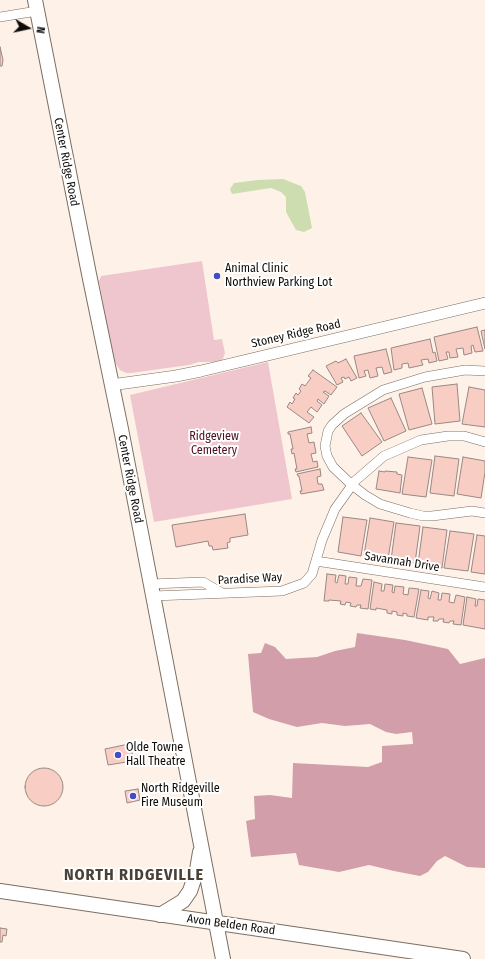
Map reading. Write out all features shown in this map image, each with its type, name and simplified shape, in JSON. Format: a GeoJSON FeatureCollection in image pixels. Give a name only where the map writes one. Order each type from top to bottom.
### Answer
{"type":"FeatureCollection","features":[{"type":"Feature","properties":{"kind":"main road","name":"Center Ridge Road"},"geometry":{"type":"LineString","coordinates":[[36,6],[121,429],[223,959]]}},
{"type":"Feature","properties":{"kind":"main road"},"geometry":{"type":"LineString","coordinates":[[160,915],[183,900],[190,891],[197,870],[201,842]]}},
{"type":"Feature","properties":{"kind":"main road","name":"Avon Belden Road"},"geometry":{"type":"LineString","coordinates":[[0,891],[463,959]]}},
{"type":"Feature","properties":{"kind":"street"},"geometry":{"type":"LineString","coordinates":[[0,17],[36,6]]}},
{"type":"Feature","properties":{"kind":"street","name":"Stoney Ridge Road"},"geometry":{"type":"LineString","coordinates":[[111,385],[195,372],[485,303]]}},
{"type":"Feature","properties":{"kind":"street"},"geometry":{"type":"LineString","coordinates":[[485,371],[465,370],[425,377],[383,390],[344,414],[332,425],[328,431],[325,446],[327,456],[334,466],[352,485],[380,504],[410,514],[432,516],[472,510],[485,513]]}},
{"type":"Feature","properties":{"kind":"street","name":"Paradise Way"},"geometry":{"type":"LineString","coordinates":[[152,590],[223,593],[282,591],[304,583],[312,574],[322,540],[335,509],[355,481],[384,456],[421,440],[448,436],[464,436],[485,442]]}},
{"type":"Feature","properties":{"kind":"street","name":"Savannah Drive"},"geometry":{"type":"LineString","coordinates":[[316,561],[485,587]]}},
{"type":"Feature","properties":{"kind":"green space"},"geometry":{"type":"Polygon","coordinates":[[[202,261],[214,340],[222,339],[225,353],[222,361],[199,362],[189,365],[131,373],[126,373],[120,370],[114,361],[99,281],[101,276],[202,261]]]}},
{"type":"Feature","properties":{"kind":"green space","name":"Ridgeview Cemetery"},"geometry":{"type":"Polygon","coordinates":[[[268,362],[292,499],[154,522],[130,395],[268,362]]]}},
{"type":"Feature","properties":{"kind":"shaded area"},"geometry":{"type":"Polygon","coordinates":[[[283,179],[301,186],[305,192],[312,228],[304,232],[296,230],[286,212],[286,197],[281,192],[271,188],[232,194],[230,189],[234,183],[283,179]]]}},
{"type":"Feature","properties":{"kind":"shaded area"},"geometry":{"type":"Polygon","coordinates":[[[357,633],[405,640],[448,649],[460,664],[485,658],[485,868],[467,867],[445,856],[437,861],[428,872],[420,876],[369,865],[339,872],[299,865],[296,853],[251,857],[246,821],[255,819],[254,796],[270,795],[292,798],[293,763],[368,767],[382,762],[382,746],[413,744],[412,732],[396,734],[386,732],[370,724],[345,726],[322,723],[297,727],[269,719],[253,712],[248,654],[261,653],[265,643],[275,647],[286,659],[317,657],[335,651],[355,647],[357,633]]]}},
{"type":"Feature","properties":{"kind":"building"},"geometry":{"type":"Polygon","coordinates":[[[0,47],[3,60],[2,66],[0,66],[0,47]]]}},
{"type":"Feature","properties":{"kind":"building"},"geometry":{"type":"Polygon","coordinates":[[[477,327],[483,351],[475,352],[473,345],[471,346],[472,353],[464,355],[463,348],[456,349],[458,357],[450,358],[449,352],[446,352],[448,359],[439,361],[434,337],[477,327]]]}},
{"type":"Feature","properties":{"kind":"building"},"geometry":{"type":"Polygon","coordinates":[[[485,330],[485,349],[481,331],[485,330]]]}},
{"type":"Feature","properties":{"kind":"building"},"geometry":{"type":"Polygon","coordinates":[[[430,339],[433,353],[435,352],[437,361],[429,363],[428,359],[421,360],[423,365],[409,368],[408,363],[402,364],[402,368],[394,370],[391,348],[430,339]]]}},
{"type":"Feature","properties":{"kind":"building"},"geometry":{"type":"Polygon","coordinates":[[[386,349],[392,372],[384,374],[382,367],[376,368],[378,376],[370,378],[368,370],[364,371],[366,376],[359,378],[354,356],[386,349]]]}},
{"type":"Feature","properties":{"kind":"building"},"geometry":{"type":"Polygon","coordinates":[[[346,359],[357,378],[351,381],[349,377],[345,379],[344,377],[341,378],[343,382],[337,385],[326,366],[336,361],[338,363],[346,359]]]}},
{"type":"Feature","properties":{"kind":"building"},"geometry":{"type":"Polygon","coordinates":[[[313,370],[337,387],[331,395],[325,391],[323,392],[329,396],[324,404],[318,399],[317,401],[322,405],[317,412],[311,407],[307,412],[314,417],[309,423],[287,407],[290,402],[292,404],[296,393],[298,395],[301,391],[299,389],[302,384],[305,386],[311,378],[308,376],[313,370]]]}},
{"type":"Feature","properties":{"kind":"building"},"geometry":{"type":"Polygon","coordinates":[[[457,384],[460,421],[435,424],[432,387],[457,384]]]}},
{"type":"Feature","properties":{"kind":"building"},"geometry":{"type":"Polygon","coordinates":[[[469,387],[485,390],[485,427],[462,424],[469,387]]]}},
{"type":"Feature","properties":{"kind":"building"},"geometry":{"type":"Polygon","coordinates":[[[422,388],[432,424],[409,430],[399,394],[422,388]]]}},
{"type":"Feature","properties":{"kind":"building"},"geometry":{"type":"Polygon","coordinates":[[[391,398],[406,431],[384,441],[368,408],[391,398]]]}},
{"type":"Feature","properties":{"kind":"building"},"geometry":{"type":"Polygon","coordinates":[[[361,413],[382,442],[362,456],[342,426],[361,413]]]}},
{"type":"Feature","properties":{"kind":"building"},"geometry":{"type":"Polygon","coordinates":[[[311,427],[312,433],[307,434],[309,443],[314,442],[316,453],[311,454],[313,462],[317,461],[318,467],[296,472],[295,469],[297,469],[294,453],[292,454],[291,449],[293,449],[290,434],[288,434],[288,432],[311,427]]]}},
{"type":"Feature","properties":{"kind":"building"},"geometry":{"type":"Polygon","coordinates":[[[435,456],[459,459],[454,496],[430,493],[435,456]]]}},
{"type":"Feature","properties":{"kind":"building"},"geometry":{"type":"Polygon","coordinates":[[[408,457],[432,460],[426,497],[402,494],[408,457]]]}},
{"type":"Feature","properties":{"kind":"building"},"geometry":{"type":"Polygon","coordinates":[[[463,457],[485,461],[481,498],[457,494],[463,457]]]}},
{"type":"Feature","properties":{"kind":"building"},"geometry":{"type":"Polygon","coordinates":[[[320,469],[321,476],[317,477],[318,484],[322,484],[324,490],[301,494],[300,491],[302,491],[299,476],[297,474],[320,469]]]}},
{"type":"Feature","properties":{"kind":"building"},"geometry":{"type":"Polygon","coordinates":[[[379,471],[397,472],[397,474],[402,475],[400,493],[376,489],[379,471]]]}},
{"type":"Feature","properties":{"kind":"building"},"geometry":{"type":"Polygon","coordinates":[[[245,514],[248,535],[230,538],[230,542],[227,543],[228,548],[213,550],[212,546],[209,546],[208,541],[176,547],[172,525],[245,514]]]}},
{"type":"Feature","properties":{"kind":"building"},"geometry":{"type":"Polygon","coordinates":[[[343,517],[367,520],[361,556],[338,552],[343,517]]]}},
{"type":"Feature","properties":{"kind":"building"},"geometry":{"type":"Polygon","coordinates":[[[370,518],[394,522],[388,559],[364,555],[370,518]]]}},
{"type":"Feature","properties":{"kind":"building"},"geometry":{"type":"Polygon","coordinates":[[[396,523],[420,526],[415,563],[391,560],[396,523]]]}},
{"type":"Feature","properties":{"kind":"building"},"geometry":{"type":"Polygon","coordinates":[[[423,527],[447,530],[442,568],[418,564],[423,527]]]}},
{"type":"Feature","properties":{"kind":"building"},"geometry":{"type":"Polygon","coordinates":[[[450,531],[474,534],[468,571],[444,568],[450,531]]]}},
{"type":"Feature","properties":{"kind":"building"},"geometry":{"type":"Polygon","coordinates":[[[477,535],[485,536],[485,574],[471,572],[477,535]]]}},
{"type":"Feature","properties":{"kind":"building"},"geometry":{"type":"Polygon","coordinates":[[[327,574],[336,575],[335,582],[337,583],[339,575],[346,576],[345,584],[348,584],[349,577],[357,578],[356,586],[361,586],[363,579],[372,580],[368,609],[360,608],[361,605],[357,605],[356,607],[350,606],[351,603],[346,602],[345,605],[340,604],[341,601],[324,601],[327,574]]]}},
{"type":"Feature","properties":{"kind":"building"},"geometry":{"type":"Polygon","coordinates":[[[374,582],[382,584],[381,591],[384,591],[385,584],[393,585],[392,592],[394,593],[395,586],[404,587],[403,594],[408,595],[409,588],[419,589],[414,617],[407,616],[407,614],[403,613],[403,616],[397,615],[397,612],[392,611],[392,614],[387,613],[387,610],[376,608],[376,610],[370,609],[374,582]]]}},
{"type":"Feature","properties":{"kind":"building"},"geometry":{"type":"Polygon","coordinates":[[[421,590],[429,591],[428,598],[430,599],[432,591],[439,593],[438,600],[441,600],[442,593],[450,594],[449,602],[454,603],[456,595],[465,597],[461,625],[453,624],[454,621],[450,621],[449,623],[443,622],[444,619],[433,621],[434,617],[428,617],[428,620],[416,618],[421,590]]]}},
{"type":"Feature","properties":{"kind":"building"},"geometry":{"type":"Polygon","coordinates":[[[467,597],[476,599],[475,606],[477,606],[478,599],[485,600],[485,629],[463,625],[467,597]]]}},
{"type":"Feature","properties":{"kind":"building"},"geometry":{"type":"Polygon","coordinates":[[[129,744],[133,761],[108,765],[105,749],[129,744]]]}},
{"type":"Feature","properties":{"kind":"building"},"geometry":{"type":"Polygon","coordinates":[[[44,768],[57,774],[63,787],[57,800],[44,806],[31,800],[25,787],[31,774],[44,768]]]}},
{"type":"Feature","properties":{"kind":"building","name":"North Ridgeville Fire Museum"},"geometry":{"type":"Polygon","coordinates":[[[138,789],[140,800],[127,803],[125,791],[138,789]]]}},
{"type":"Feature","properties":{"kind":"building"},"geometry":{"type":"Polygon","coordinates":[[[0,928],[7,929],[6,936],[3,935],[2,942],[0,942],[0,928]]]}},
{"type":"Feature","properties":{"kind":"place","name":"Animal Clinic Northview Parking Lot"},"geometry":{"type":"Point","coordinates":[217,276]}},
{"type":"Feature","properties":{"kind":"place","name":"Olde Towne Hall Theatre"},"geometry":{"type":"Point","coordinates":[118,755]}},
{"type":"Feature","properties":{"kind":"place","name":"North Ridgeville Fire Museum"},"geometry":{"type":"Point","coordinates":[133,796]}},
{"type":"Feature","properties":{"kind":"district","name":"NORTH RIDGEVILLE"},"geometry":{"type":"Point","coordinates":[134,876]}}]}
